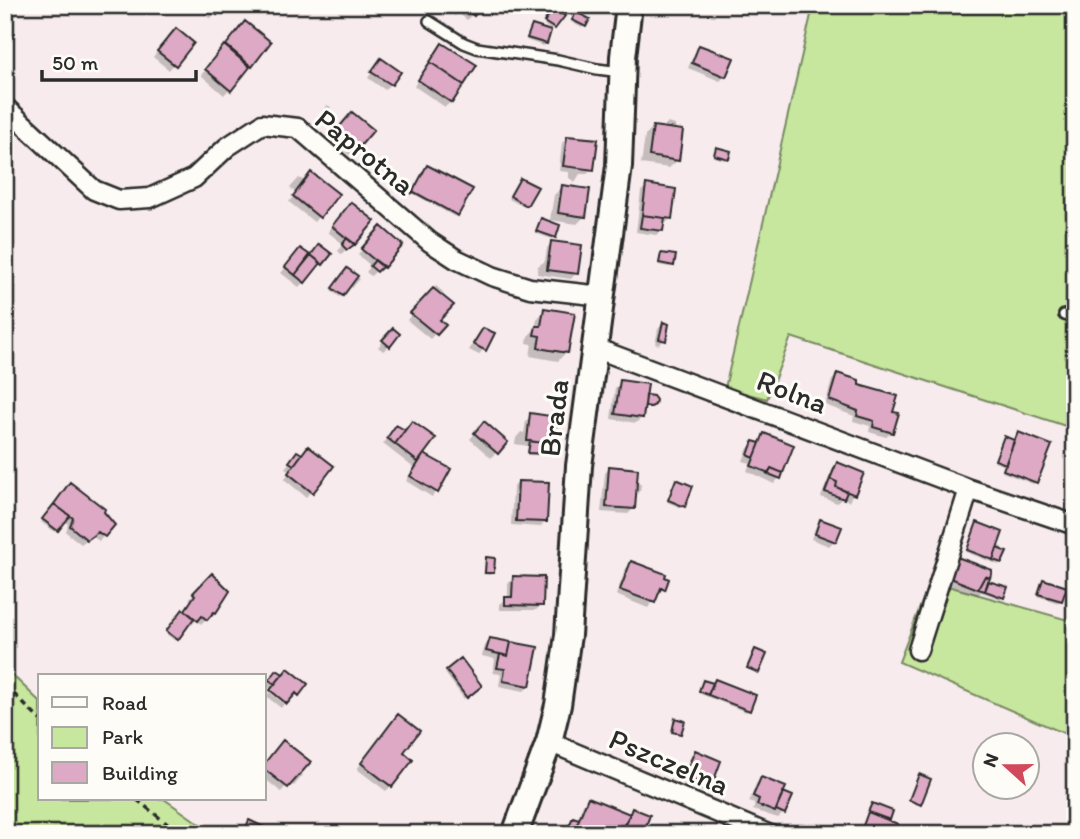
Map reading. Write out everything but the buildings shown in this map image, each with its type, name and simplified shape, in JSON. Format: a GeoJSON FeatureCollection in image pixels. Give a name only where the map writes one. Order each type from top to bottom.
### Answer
{"type":"FeatureCollection","features":[{"type":"Feature","properties":{"kind":"street","name":"Brada"},"geometry":{"type":"LineString","coordinates":[[515,834],[550,742],[568,635],[579,466],[619,166],[629,5]]}},
{"type":"Feature","properties":{"kind":"street","name":"Paprotna"},"geometry":{"type":"LineString","coordinates":[[5,107],[94,190],[120,200],[150,198],[194,178],[227,147],[262,124],[298,128],[430,242],[456,259],[492,276],[530,288],[602,296]]}},
{"type":"Feature","properties":{"kind":"street","name":"Rolna"},"geometry":{"type":"LineString","coordinates":[[595,348],[969,489],[1075,525]]}},
{"type":"Feature","properties":{"kind":"street"},"geometry":{"type":"LineString","coordinates":[[918,650],[969,489]]}},
{"type":"Feature","properties":{"kind":"street","name":"Pszczelna"},"geometry":{"type":"LineString","coordinates":[[550,742],[768,834]]}},
{"type":"Feature","properties":{"kind":"lane"},"geometry":{"type":"LineString","coordinates":[[429,21],[477,48],[623,72]]}},
{"type":"Feature","properties":{"kind":"lane"},"geometry":{"type":"LineString","coordinates":[[1064,315],[1075,319]]}},
{"type":"Feature","properties":{"kind":"path"},"geometry":{"type":"LineString","coordinates":[[5,685],[38,718]]}},
{"type":"Feature","properties":{"kind":"path"},"geometry":{"type":"LineString","coordinates":[[137,800],[180,834]]}},
{"type":"Feature","properties":{"kind":"green space"},"geometry":{"type":"Polygon","coordinates":[[[820,5],[1075,5],[1075,429],[791,337],[767,399],[725,388],[811,15],[820,5]]]}},
{"type":"Feature","properties":{"kind":"green space"},"geometry":{"type":"Polygon","coordinates":[[[930,581],[1075,622],[1075,738],[899,662],[930,581]]]}},
{"type":"Feature","properties":{"kind":"green space"},"geometry":{"type":"Polygon","coordinates":[[[5,668],[38,700],[38,800],[165,800],[214,834],[5,834],[5,668]]]}}]}
